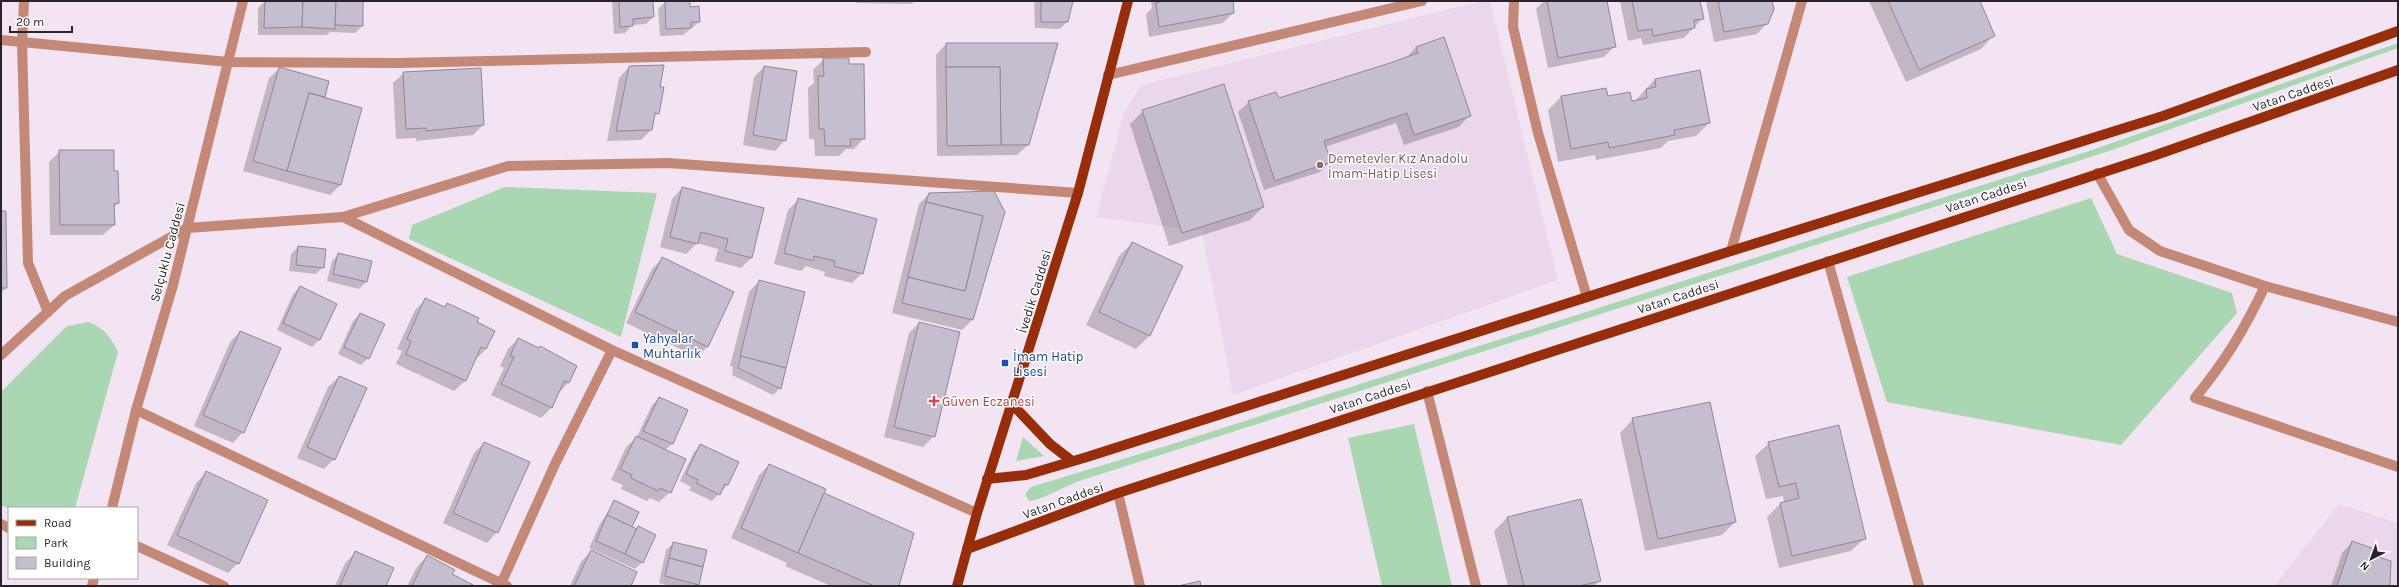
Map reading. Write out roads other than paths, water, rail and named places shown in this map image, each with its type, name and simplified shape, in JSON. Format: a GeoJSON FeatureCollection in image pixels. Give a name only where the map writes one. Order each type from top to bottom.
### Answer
{"type":"FeatureCollection","features":[{"type":"Feature","properties":{"kind":"main road","name":"İvedik Caddesi"},"geometry":{"type":"LineString","coordinates":[[957,586],[976,513],[1078,193],[1128,1]]}},
{"type":"Feature","properties":{"kind":"main road","name":"Vatan Caddesi"},"geometry":{"type":"LineString","coordinates":[[987,479],[1026,475],[1072,461],[1731,251],[2163,116],[2398,31]]}},
{"type":"Feature","properties":{"kind":"main road","name":"Vatan Caddesi"},"geometry":{"type":"LineString","coordinates":[[967,549],[1118,493],[2097,173],[2154,156],[2398,70]]}},
{"type":"Feature","properties":{"kind":"main road"},"geometry":{"type":"LineString","coordinates":[[1012,404],[1050,444],[1072,461]]}},
{"type":"Feature","properties":{"kind":"street"},"geometry":{"type":"LineString","coordinates":[[24,1],[22,42],[28,263],[48,312]]}},
{"type":"Feature","properties":{"kind":"street","name":"Selçuklu Caddesi"},"geometry":{"type":"LineString","coordinates":[[112,507],[136,410],[187,228],[243,1]]}},
{"type":"Feature","properties":{"kind":"street"},"geometry":{"type":"LineString","coordinates":[[1108,75],[1422,1]]}},
{"type":"Feature","properties":{"kind":"street"},"geometry":{"type":"LineString","coordinates":[[1514,1],[1513,27],[1538,133],[1587,297]]}},
{"type":"Feature","properties":{"kind":"street"},"geometry":{"type":"LineString","coordinates":[[1731,251],[1802,1]]}},
{"type":"Feature","properties":{"kind":"street"},"geometry":{"type":"LineString","coordinates":[[1,40],[228,62],[399,63],[866,52]]}},
{"type":"Feature","properties":{"kind":"street"},"geometry":{"type":"LineString","coordinates":[[1,355],[65,296],[187,228],[344,217],[508,166],[668,163],[1078,193]]}},
{"type":"Feature","properties":{"kind":"street"},"geometry":{"type":"LineString","coordinates":[[2097,173],[2129,230],[2145,243],[2160,251],[2265,286],[2398,322]]}},
{"type":"Feature","properties":{"kind":"street"},"geometry":{"type":"LineString","coordinates":[[344,217],[612,350],[976,513]]}},
{"type":"Feature","properties":{"kind":"street"},"geometry":{"type":"LineString","coordinates":[[1828,261],[1919,586]]}},
{"type":"Feature","properties":{"kind":"street"},"geometry":{"type":"LineString","coordinates":[[2265,286],[2243,332],[2218,370],[2196,398],[2398,467]]}},
{"type":"Feature","properties":{"kind":"street"},"geometry":{"type":"LineString","coordinates":[[136,410],[503,585],[555,464],[612,350]]}},
{"type":"Feature","properties":{"kind":"street"},"geometry":{"type":"LineString","coordinates":[[1427,392],[1476,586]]}},
{"type":"Feature","properties":{"kind":"street"},"geometry":{"type":"LineString","coordinates":[[1118,493],[1140,586]]}},
{"type":"Feature","properties":{"kind":"street"},"geometry":{"type":"LineString","coordinates":[[138,546],[224,586]]}},
{"type":"Feature","properties":{"kind":"place","name":"Demetevler Kız Anadolu İmam-Hatip Lisesi"},"geometry":{"type":"Point","coordinates":[1320,165]}},
{"type":"Feature","properties":{"kind":"place","name":"Yahyalar Muhtarlık"},"geometry":{"type":"Point","coordinates":[635,345]}},
{"type":"Feature","properties":{"kind":"place","name":"İmam Hatip Lisesi"},"geometry":{"type":"Point","coordinates":[1005,363]}},
{"type":"Feature","properties":{"kind":"place","name":"Güven Eczanesi"},"geometry":{"type":"Point","coordinates":[934,401]}}]}
